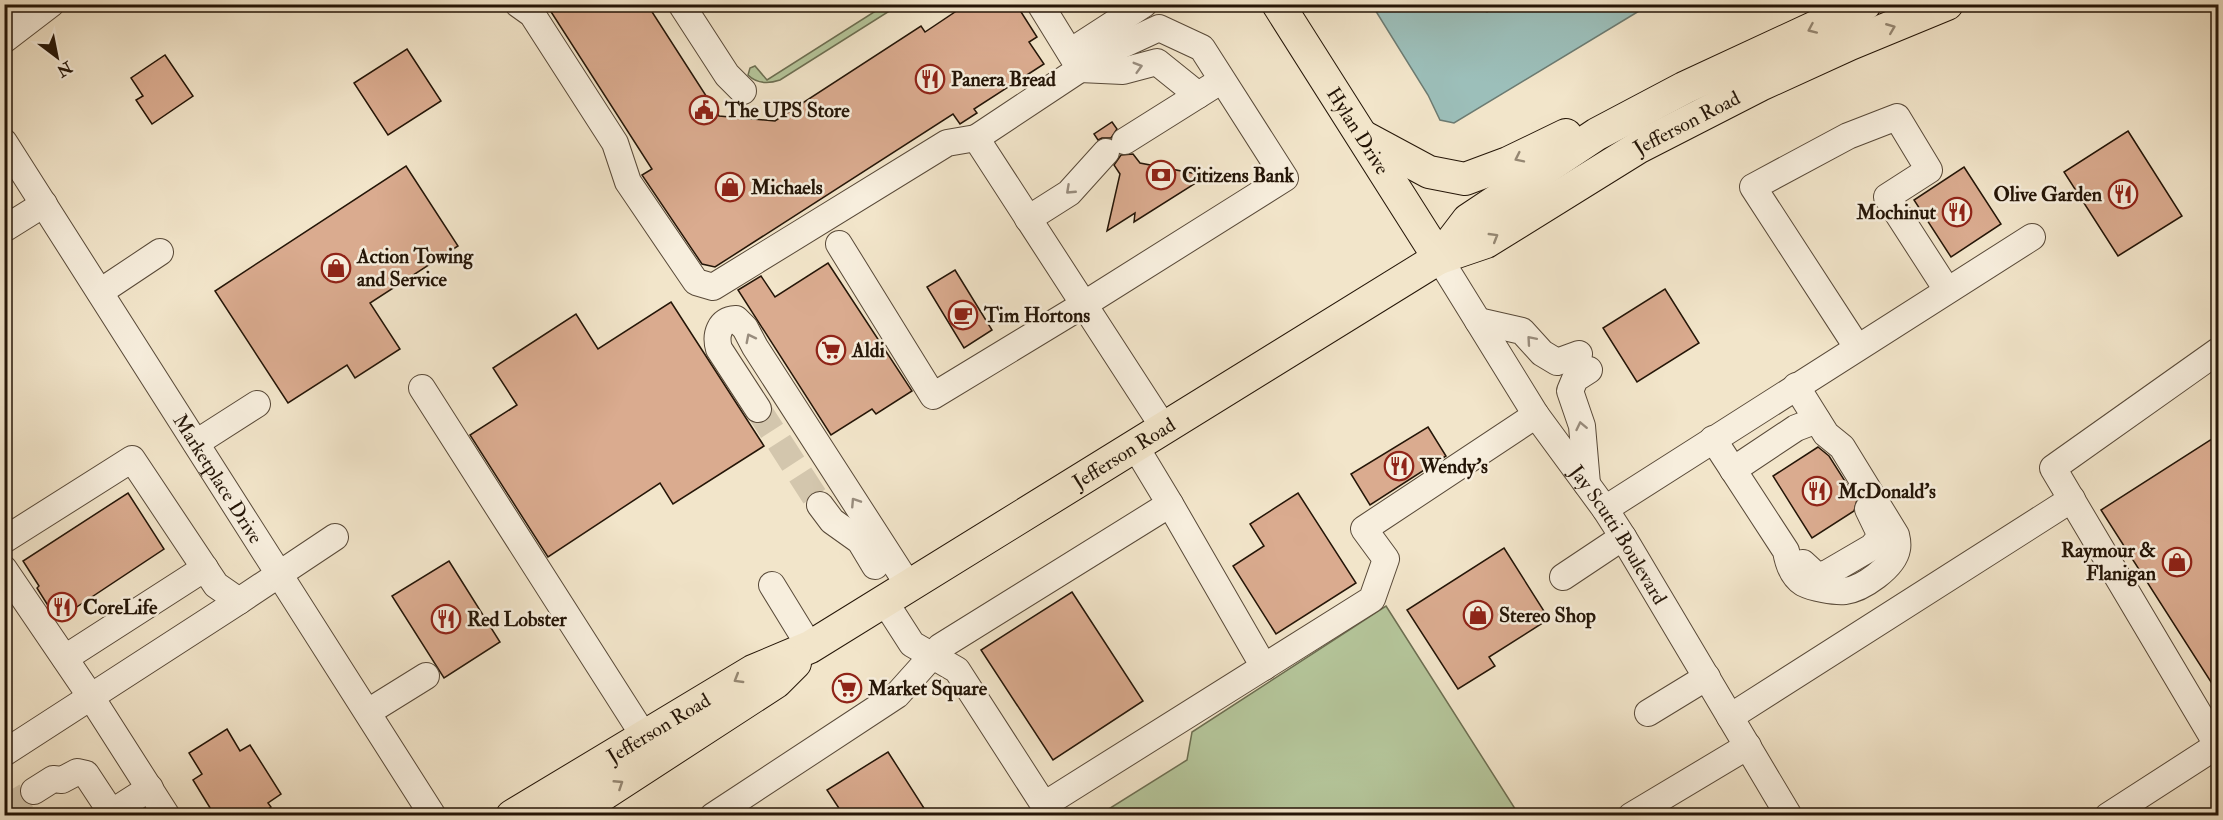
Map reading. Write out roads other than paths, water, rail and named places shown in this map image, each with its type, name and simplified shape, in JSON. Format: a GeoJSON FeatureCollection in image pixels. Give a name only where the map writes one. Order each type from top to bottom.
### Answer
{"type":"FeatureCollection","features":[{"type":"Feature","properties":{"kind":"main road","name":"Hylan Drive"},"geometry":{"type":"LineString","coordinates":[[1278,4],[1439,258]]}},
{"type":"Feature","properties":{"kind":"main road","name":"Jefferson Road"},"geometry":{"type":"LineString","coordinates":[[1439,258],[1468,220],[1597,134],[1684,88],[1865,4]]}},
{"type":"Feature","properties":{"kind":"main road","name":"Jefferson Road"},"geometry":{"type":"LineString","coordinates":[[512,816],[753,671],[810,647],[1439,258],[1486,242],[1639,147],[1760,85],[1850,44],[1947,4]]}},
{"type":"Feature","properties":{"kind":"main road"},"geometry":{"type":"LineString","coordinates":[[1361,136],[1429,172],[1465,179],[1508,163],[1572,132],[1632,115]]}},
{"type":"Feature","properties":{"kind":"main road","name":"Jefferson Road"},"geometry":{"type":"LineString","coordinates":[[570,816],[776,682],[810,647]]}},
{"type":"Feature","properties":{"kind":"street"},"geometry":{"type":"LineString","coordinates":[[4,13],[25,4]]}},
{"type":"Feature","properties":{"kind":"street"},"geometry":{"type":"LineString","coordinates":[[4,40],[51,4]]}},
{"type":"Feature","properties":{"kind":"street"},"geometry":{"type":"LineString","coordinates":[[518,4],[532,14],[558,53],[615,143],[628,182],[696,282],[712,287],[947,143],[976,138],[1144,4]]}},
{"type":"Feature","properties":{"kind":"street"},"geometry":{"type":"LineString","coordinates":[[681,4],[727,75],[743,91]]}},
{"type":"Feature","properties":{"kind":"street"},"geometry":{"type":"LineString","coordinates":[[1040,4],[1075,60],[1123,72],[1157,62],[1198,95]]}},
{"type":"Feature","properties":{"kind":"street"},"geometry":{"type":"LineString","coordinates":[[839,243],[933,396],[1083,305],[1284,178],[1202,48],[1159,28],[1107,52],[1075,60]]}},
{"type":"Feature","properties":{"kind":"street"},"geometry":{"type":"LineString","coordinates":[[1028,219],[1069,193],[1115,147],[1223,80]]}},
{"type":"Feature","properties":{"kind":"street"},"geometry":{"type":"LineString","coordinates":[[1857,347],[1753,187],[1848,136],[1897,117],[1929,170],[1887,197],[1947,290]]}},
{"type":"Feature","properties":{"kind":"street"},"geometry":{"type":"LineString","coordinates":[[976,138],[1164,429]]}},
{"type":"Feature","properties":{"kind":"street","name":"Marketplace Drive"},"geometry":{"type":"LineString","coordinates":[[4,142],[433,816]]}},
{"type":"Feature","properties":{"kind":"street"},"geometry":{"type":"LineString","coordinates":[[4,230],[44,204]]}},
{"type":"Feature","properties":{"kind":"street"},"geometry":{"type":"LineString","coordinates":[[1605,509],[2032,237]]}},
{"type":"Feature","properties":{"kind":"street"},"geometry":{"type":"LineString","coordinates":[[100,292],[160,252]]}},
{"type":"Feature","properties":{"kind":"street","name":"Jay Scutti Boulevard"},"geometry":{"type":"LineString","coordinates":[[1439,258],[1536,415],[1623,537],[1790,816]]}},
{"type":"Feature","properties":{"kind":"street"},"geometry":{"type":"LineString","coordinates":[[758,409],[716,341],[722,324],[728,320],[736,320],[745,328],[896,595],[912,644],[957,670],[1047,810],[1372,599],[1386,559],[1364,529],[1536,415]]}},
{"type":"Feature","properties":{"kind":"street"},"geometry":{"type":"LineString","coordinates":[[1478,321],[1522,331],[1542,353],[1557,362],[1584,362],[1570,391],[1582,426],[1587,484]]}},
{"type":"Feature","properties":{"kind":"street"},"geometry":{"type":"LineString","coordinates":[[2108,816],[2218,746],[2053,468],[2218,351]]}},
{"type":"Feature","properties":{"kind":"street"},"geometry":{"type":"LineString","coordinates":[[1786,551],[1800,559],[1815,574],[1824,575],[1872,547],[1881,536],[1873,517],[1832,453],[1821,427],[1796,386]]}},
{"type":"Feature","properties":{"kind":"street"},"geometry":{"type":"LineString","coordinates":[[422,388],[644,736]]}},
{"type":"Feature","properties":{"kind":"street"},"geometry":{"type":"LineString","coordinates":[[196,442],[257,404]]}},
{"type":"Feature","properties":{"kind":"street"},"geometry":{"type":"LineString","coordinates":[[1713,439],[1732,470],[1786,551],[1789,567],[1803,582],[1817,587],[1844,591],[1857,587],[1883,571],[1892,562],[1897,549],[1896,535],[1888,518],[1842,447],[1821,427],[1796,428],[1732,470]]}},
{"type":"Feature","properties":{"kind":"street"},"geometry":{"type":"LineString","coordinates":[[1135,446],[1264,667]]}},
{"type":"Feature","properties":{"kind":"street"},"geometry":{"type":"LineString","coordinates":[[4,540],[132,459],[216,585],[239,601]]}},
{"type":"Feature","properties":{"kind":"street"},"geometry":{"type":"LineString","coordinates":[[1730,717],[2072,499]]}},
{"type":"Feature","properties":{"kind":"street"},"geometry":{"type":"LineString","coordinates":[[713,816],[897,695],[940,646],[1170,504]]}},
{"type":"Feature","properties":{"kind":"street"},"geometry":{"type":"LineString","coordinates":[[820,505],[832,521],[860,541],[896,595]]}},
{"type":"Feature","properties":{"kind":"street"},"geometry":{"type":"LineString","coordinates":[[7,747],[91,697],[335,537]]}},
{"type":"Feature","properties":{"kind":"street"},"geometry":{"type":"LineString","coordinates":[[1563,577],[1623,537]]}},
{"type":"Feature","properties":{"kind":"street"},"geometry":{"type":"LineString","coordinates":[[4,568],[91,697],[167,816]]}},
{"type":"Feature","properties":{"kind":"street"},"geometry":{"type":"LineString","coordinates":[[65,658],[205,568]]}},
{"type":"Feature","properties":{"kind":"street"},"geometry":{"type":"LineString","coordinates":[[772,585],[810,647]]}},
{"type":"Feature","properties":{"kind":"street"},"geometry":{"type":"LineString","coordinates":[[368,712],[426,676]]}},
{"type":"Feature","properties":{"kind":"street"},"geometry":{"type":"LineString","coordinates":[[1648,713],[1707,677]]}},
{"type":"Feature","properties":{"kind":"street"},"geometry":{"type":"LineString","coordinates":[[1631,816],[1748,746]]}},
{"type":"Feature","properties":{"kind":"street"},"geometry":{"type":"LineString","coordinates":[[37,796],[53,779],[62,780],[77,772],[83,772],[109,814],[150,788]]}},
{"type":"Feature","properties":{"kind":"water"},"geometry":{"type":"Polygon","coordinates":[[[1498,4],[1649,5],[1454,123],[1440,120],[1428,95],[1372,5],[1473,5],[1487,12],[1498,4]]]}},
{"type":"Feature","properties":{"kind":"tunnel"},"geometry":{"type":"LineString","coordinates":[[758,409],[820,505]]}},
{"type":"Feature","properties":{"kind":"tunnel"},"geometry":{"type":"LineString","coordinates":[[4,809],[34,791]]}},
{"type":"Feature","properties":{"kind":"place","name":"Panera Bread"},"geometry":{"type":"Point","coordinates":[930,79]}},
{"type":"Feature","properties":{"kind":"place","name":"The UPS Store"},"geometry":{"type":"Point","coordinates":[704,110]}},
{"type":"Feature","properties":{"kind":"place","name":"Citizens Bank"},"geometry":{"type":"Point","coordinates":[1161,175]}},
{"type":"Feature","properties":{"kind":"place","name":"Michaels"},"geometry":{"type":"Point","coordinates":[730,187]}},
{"type":"Feature","properties":{"kind":"place","name":"Olive Garden"},"geometry":{"type":"Point","coordinates":[2123,194]}},
{"type":"Feature","properties":{"kind":"place","name":"Mochinut"},"geometry":{"type":"Point","coordinates":[1957,212]}},
{"type":"Feature","properties":{"kind":"place","name":"Action Towing and Service"},"geometry":{"type":"Point","coordinates":[336,268]}},
{"type":"Feature","properties":{"kind":"place","name":"Tim Hortons"},"geometry":{"type":"Point","coordinates":[963,315]}},
{"type":"Feature","properties":{"kind":"place","name":"Aldi"},"geometry":{"type":"Point","coordinates":[831,350]}},
{"type":"Feature","properties":{"kind":"place","name":"Wendy's"},"geometry":{"type":"Point","coordinates":[1399,466]}},
{"type":"Feature","properties":{"kind":"place","name":"McDonald's"},"geometry":{"type":"Point","coordinates":[1817,491]}},
{"type":"Feature","properties":{"kind":"place","name":"Raymour & Flanigan"},"geometry":{"type":"Point","coordinates":[2177,562]}},
{"type":"Feature","properties":{"kind":"place","name":"CoreLife"},"geometry":{"type":"Point","coordinates":[62,607]}},
{"type":"Feature","properties":{"kind":"place","name":"Stereo Shop"},"geometry":{"type":"Point","coordinates":[1478,615]}},
{"type":"Feature","properties":{"kind":"place","name":"Red Lobster"},"geometry":{"type":"Point","coordinates":[446,619]}},
{"type":"Feature","properties":{"kind":"place","name":"Market Square"},"geometry":{"type":"Point","coordinates":[847,688]}}]}
